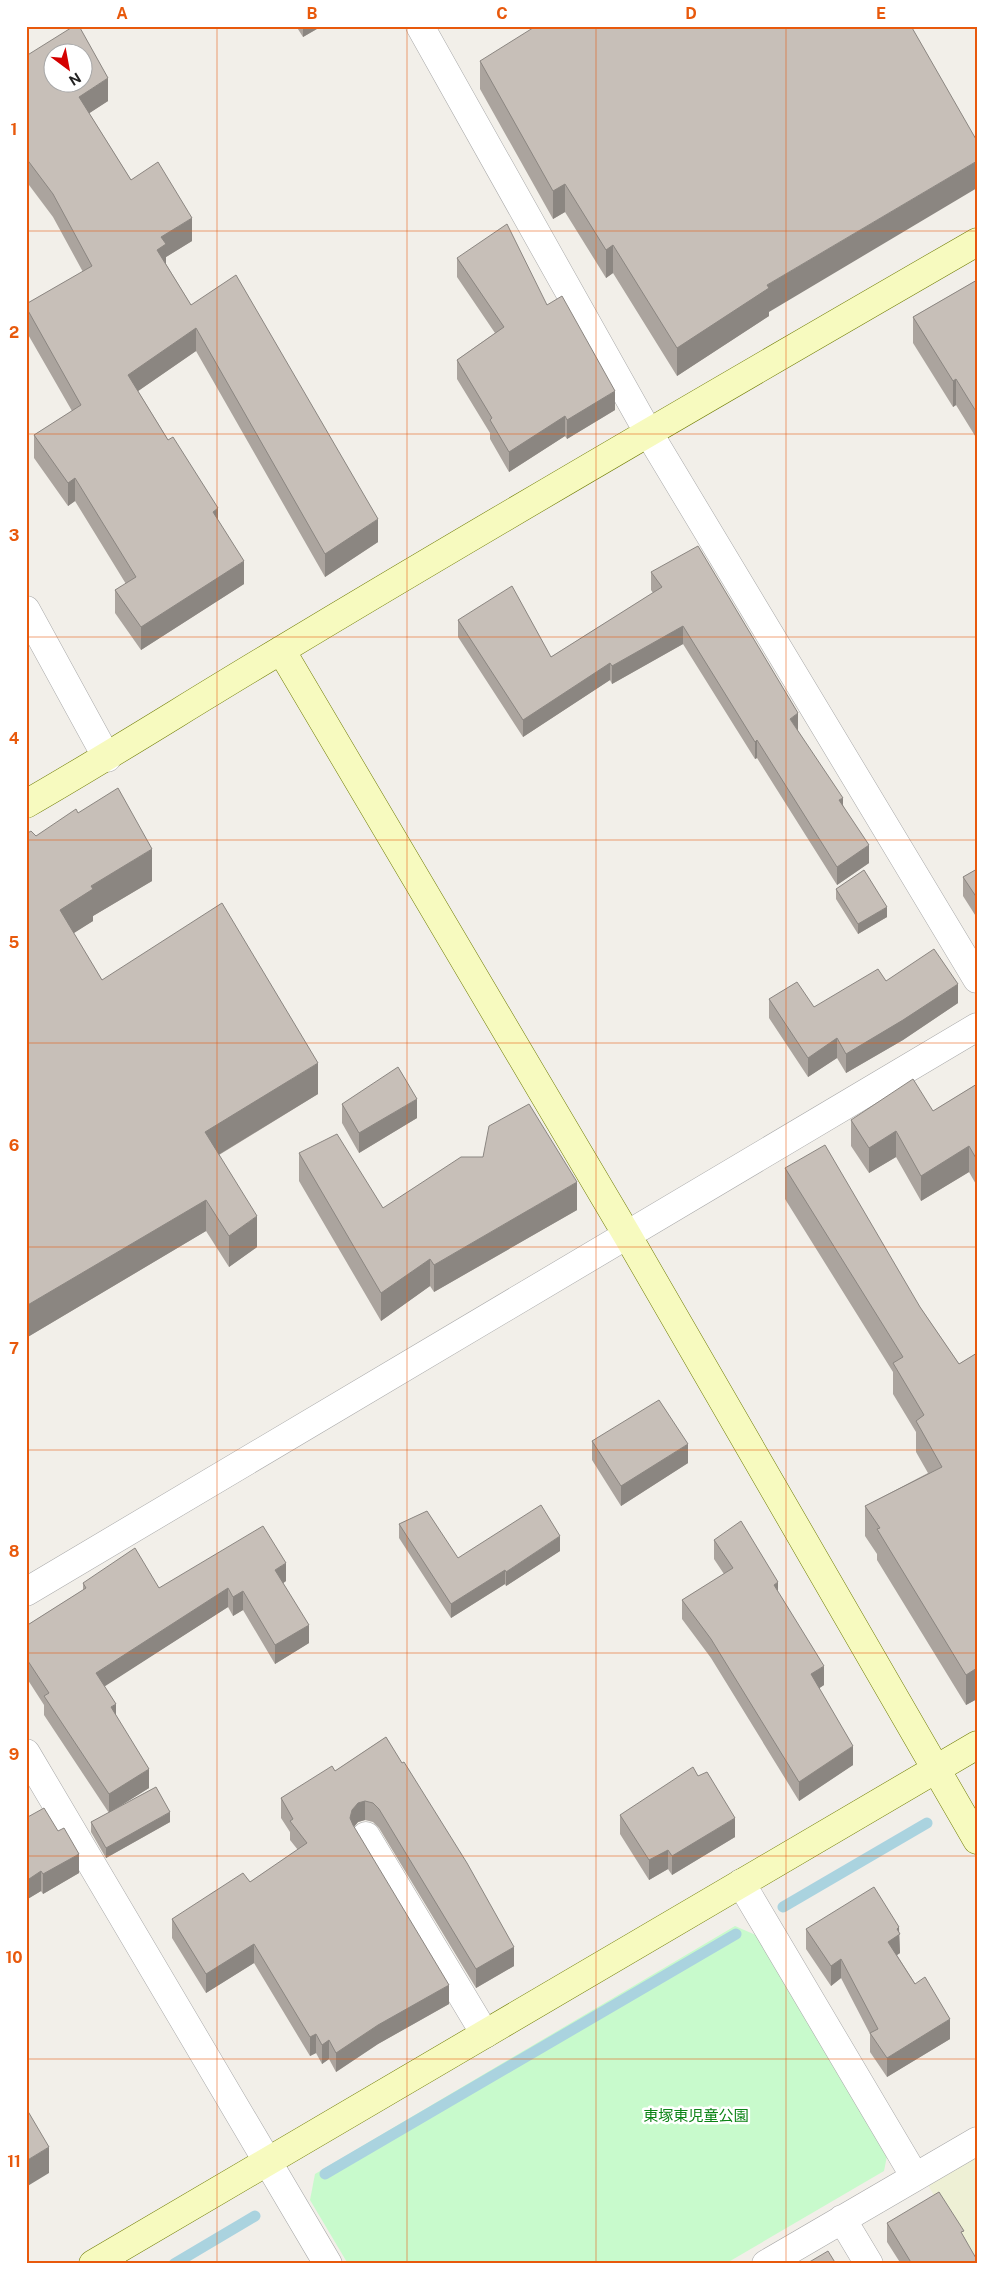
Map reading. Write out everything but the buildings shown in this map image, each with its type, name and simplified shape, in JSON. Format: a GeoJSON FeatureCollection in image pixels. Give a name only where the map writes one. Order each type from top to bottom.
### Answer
{"type":"FeatureCollection","features":[{"type":"Feature","properties":{"kind":"street"},"geometry":{"type":"LineString","coordinates":[[420,26],[648,432],[977,979]]}},
{"type":"Feature","properties":{"kind":"street"},"geometry":{"type":"LineString","coordinates":[[26,804],[107,758],[280,650],[648,432],[977,242]]}},
{"type":"Feature","properties":{"kind":"street"},"geometry":{"type":"LineString","coordinates":[[26,610],[107,758]]}},
{"type":"Feature","properties":{"kind":"street"},"geometry":{"type":"LineString","coordinates":[[280,650],[627,1235],[977,1840]]}},
{"type":"Feature","properties":{"kind":"street"},"geometry":{"type":"LineString","coordinates":[[26,1592],[977,1027]]}},
{"type":"Feature","properties":{"kind":"street"},"geometry":{"type":"LineString","coordinates":[[92,2264],[977,1745]]}},
{"type":"Feature","properties":{"kind":"street"},"geometry":{"type":"LineString","coordinates":[[26,1753],[328,2264]]}},
{"type":"Feature","properties":{"kind":"street"},"geometry":{"type":"LineString","coordinates":[[366,1836],[485,2034]]}},
{"type":"Feature","properties":{"kind":"street"},"geometry":{"type":"LineString","coordinates":[[741,1883],[915,2177]]}},
{"type":"Feature","properties":{"kind":"street"},"geometry":{"type":"LineString","coordinates":[[766,2264],[977,2141]]}},
{"type":"Feature","properties":{"kind":"street"},"geometry":{"type":"LineString","coordinates":[[842,2219],[868,2264]]}},
{"type":"Feature","properties":{"kind":"green space","name":"東塚東児童公園"},"geometry":{"type":"Polygon","coordinates":[[[735,1926],[758,1936],[888,2151],[884,2171],[725,2264],[348,2264],[310,2200],[315,2174],[735,1926]]]}},
{"type":"Feature","properties":{"kind":"green space"},"geometry":{"type":"Polygon","coordinates":[[[977,2157],[977,2264],[975,2264],[928,2185],[977,2157]]]}},
{"type":"Feature","properties":{"kind":"waterway"},"geometry":{"type":"LineString","coordinates":[[783,1907],[927,1823]]}},
{"type":"Feature","properties":{"kind":"waterway"},"geometry":{"type":"LineString","coordinates":[[325,2174],[736,1934]]}},
{"type":"Feature","properties":{"kind":"waterway"},"geometry":{"type":"LineString","coordinates":[[174,2264],[255,2216]]}}]}
